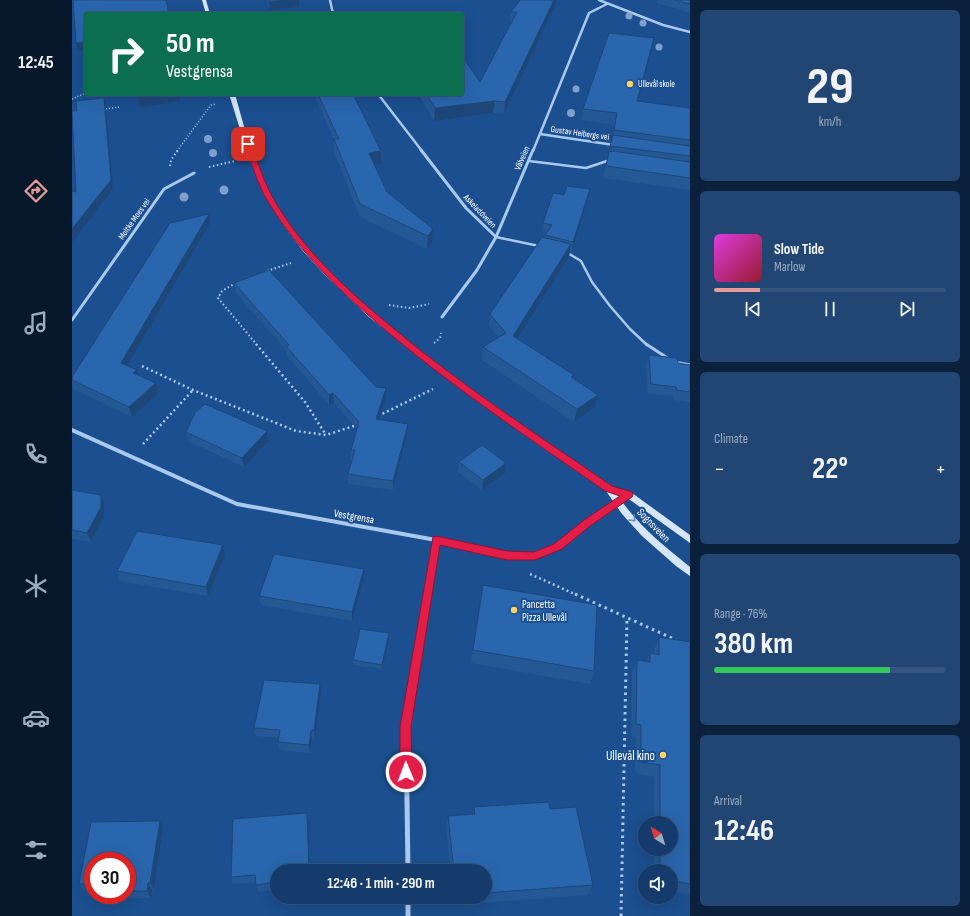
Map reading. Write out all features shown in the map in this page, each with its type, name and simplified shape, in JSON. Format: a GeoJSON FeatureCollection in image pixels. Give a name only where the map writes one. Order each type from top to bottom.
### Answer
{"type":"FeatureCollection","features":[{"type":"Feature","properties":{"kind":"main road"},"geometry":{"type":"LineString","coordinates":[[204,0],[207,12]]}},
{"type":"Feature","properties":{"kind":"main road","name":"Sognsveien"},"geometry":{"type":"LineString","coordinates":[[233,96],[252,158],[269,198],[293,234],[329,276],[417,352],[491,407],[609,489],[629,495],[690,540]]}},
{"type":"Feature","properties":{"kind":"main road","name":"Sognsveien"},"geometry":{"type":"LineString","coordinates":[[609,489],[617,503],[668,555],[690,572]]}},
{"type":"Feature","properties":{"kind":"street"},"geometry":{"type":"LineString","coordinates":[[330,0],[333,12]]}},
{"type":"Feature","properties":{"kind":"street"},"geometry":{"type":"LineString","coordinates":[[599,0],[663,25],[690,32]]}},
{"type":"Feature","properties":{"kind":"street","name":"Vålveien"},"geometry":{"type":"LineString","coordinates":[[442,317],[477,270],[496,237],[529,161],[589,13],[607,4]]}},
{"type":"Feature","properties":{"kind":"street","name":"Askeladdveien"},"geometry":{"type":"LineString","coordinates":[[380,96],[466,208],[496,237]]}},
{"type":"Feature","properties":{"kind":"street","name":"Gustav Heibergs vei"},"geometry":{"type":"LineString","coordinates":[[540,134],[622,146]]}},
{"type":"Feature","properties":{"kind":"street","name":"Moltke Moes vei"},"geometry":{"type":"LineString","coordinates":[[72,320],[164,189],[194,173]]}},
{"type":"Feature","properties":{"kind":"street","name":"Vestgrensa"},"geometry":{"type":"LineString","coordinates":[[72,430],[237,504],[436,540],[507,556],[535,556],[558,547],[587,523],[629,495]]}},
{"type":"Feature","properties":{"kind":"street"},"geometry":{"type":"LineString","coordinates":[[408,864],[406,727],[436,540]]}},
{"type":"Feature","properties":{"kind":"street"},"geometry":{"type":"LineString","coordinates":[[408,904],[408,916]]}},
{"type":"Feature","properties":{"kind":"lane"},"geometry":{"type":"LineString","coordinates":[[529,161],[586,168],[610,160],[618,161]]}},
{"type":"Feature","properties":{"kind":"lane","name":"Askeladdveien"},"geometry":{"type":"LineString","coordinates":[[496,237],[545,247]]}},
{"type":"Feature","properties":{"kind":"lane"},"geometry":{"type":"LineString","coordinates":[[559,250],[571,254],[581,260],[586,272],[617,314],[648,346],[676,363],[690,365]]}},
{"type":"Feature","properties":{"kind":"path"},"geometry":{"type":"LineString","coordinates":[[72,99],[84,94]]}},
{"type":"Feature","properties":{"kind":"path"},"geometry":{"type":"LineString","coordinates":[[164,189],[171,160],[211,105],[218,103]]}},
{"type":"Feature","properties":{"kind":"path"},"geometry":{"type":"LineString","coordinates":[[106,109],[119,107]]}},
{"type":"Feature","properties":{"kind":"path"},"geometry":{"type":"LineString","coordinates":[[194,173],[213,166],[235,161]]}},
{"type":"Feature","properties":{"kind":"path"},"geometry":{"type":"LineString","coordinates":[[264,272],[291,262]]}},
{"type":"Feature","properties":{"kind":"path"},"geometry":{"type":"LineString","coordinates":[[238,282],[222,291],[218,298],[219,301],[305,402],[326,435]]}},
{"type":"Feature","properties":{"kind":"path"},"geometry":{"type":"LineString","coordinates":[[385,304],[397,307],[423,307],[458,295]]}},
{"type":"Feature","properties":{"kind":"path"},"geometry":{"type":"LineString","coordinates":[[142,366],[194,390],[281,426],[307,433],[326,435],[358,425]]}},
{"type":"Feature","properties":{"kind":"path"},"geometry":{"type":"LineString","coordinates":[[376,417],[434,389]]}},
{"type":"Feature","properties":{"kind":"path"},"geometry":{"type":"LineString","coordinates":[[131,457],[194,390]]}},
{"type":"Feature","properties":{"kind":"path"},"geometry":{"type":"LineString","coordinates":[[530,574],[683,642]]}},
{"type":"Feature","properties":{"kind":"path"},"geometry":{"type":"LineString","coordinates":[[621,916],[627,618]]}},
{"type":"Feature","properties":{"kind":"building"},"geometry":{"type":"Polygon","coordinates":[[[73,0],[166,0],[169,12],[84,12],[84,42],[76,43],[73,0]]]}},
{"type":"Feature","properties":{"kind":"building"},"geometry":{"type":"Polygon","coordinates":[[[269,0],[288,0],[269,2],[269,0]]]}},
{"type":"Feature","properties":{"kind":"building"},"geometry":{"type":"Polygon","coordinates":[[[520,0],[554,0],[505,102],[495,101],[435,108],[427,96],[464,96],[464,59],[480,82],[517,12],[511,12],[520,0]]]}},
{"type":"Feature","properties":{"kind":"building"},"geometry":{"type":"Polygon","coordinates":[[[675,0],[690,0],[690,4],[675,0]]]}},
{"type":"Feature","properties":{"kind":"building"},"geometry":{"type":"Polygon","coordinates":[[[609,33],[654,38],[637,101],[690,108],[690,140],[614,130],[617,113],[583,109],[609,33]]]}},
{"type":"Feature","properties":{"kind":"building"},"geometry":{"type":"Polygon","coordinates":[[[138,96],[152,96],[138,98],[138,96]]]}},
{"type":"Feature","properties":{"kind":"building"},"geometry":{"type":"Polygon","coordinates":[[[319,96],[354,96],[381,151],[369,153],[387,192],[433,229],[428,236],[360,204],[334,139],[339,139],[319,96]]]}},
{"type":"Feature","properties":{"kind":"building"},"geometry":{"type":"Polygon","coordinates":[[[104,98],[111,180],[72,229],[72,191],[76,192],[72,111],[77,111],[76,101],[104,98]]]}},
{"type":"Feature","properties":{"kind":"building"},"geometry":{"type":"Polygon","coordinates":[[[613,135],[690,146],[690,156],[610,146],[613,135]]]}},
{"type":"Feature","properties":{"kind":"building"},"geometry":{"type":"Polygon","coordinates":[[[613,151],[690,162],[690,178],[606,166],[609,152],[613,151]]]}},
{"type":"Feature","properties":{"kind":"building"},"geometry":{"type":"Polygon","coordinates":[[[567,186],[590,189],[573,242],[545,235],[552,225],[543,223],[553,193],[564,195],[567,186]]]}},
{"type":"Feature","properties":{"kind":"building"},"geometry":{"type":"Polygon","coordinates":[[[209,214],[121,363],[137,370],[133,373],[156,383],[129,407],[72,380],[72,377],[170,223],[209,214]]]}},
{"type":"Feature","properties":{"kind":"building"},"geometry":{"type":"Polygon","coordinates":[[[542,237],[571,244],[513,336],[574,375],[571,377],[598,395],[577,409],[483,347],[506,333],[490,314],[542,237]]]}},
{"type":"Feature","properties":{"kind":"building"},"geometry":{"type":"Polygon","coordinates":[[[269,270],[376,387],[386,388],[376,419],[408,424],[393,481],[348,474],[355,450],[351,450],[359,422],[333,393],[329,395],[286,346],[289,345],[234,283],[269,270]]]}},
{"type":"Feature","properties":{"kind":"building"},"geometry":{"type":"Polygon","coordinates":[[[649,355],[677,358],[678,363],[690,365],[690,392],[677,390],[676,387],[651,384],[649,355]]]}},
{"type":"Feature","properties":{"kind":"building"},"geometry":{"type":"Polygon","coordinates":[[[205,404],[267,431],[242,458],[186,432],[195,413],[205,404]]]}},
{"type":"Feature","properties":{"kind":"building"},"geometry":{"type":"Polygon","coordinates":[[[482,445],[506,463],[483,480],[459,462],[482,445]]]}},
{"type":"Feature","properties":{"kind":"building"},"geometry":{"type":"Polygon","coordinates":[[[72,490],[101,495],[101,507],[87,533],[72,530],[72,490]]]}},
{"type":"Feature","properties":{"kind":"building"},"geometry":{"type":"Polygon","coordinates":[[[137,531],[223,545],[206,587],[117,571],[137,531]]]}},
{"type":"Feature","properties":{"kind":"building"},"geometry":{"type":"Polygon","coordinates":[[[274,554],[364,569],[352,612],[259,596],[274,554]]]}},
{"type":"Feature","properties":{"kind":"building"},"geometry":{"type":"Polygon","coordinates":[[[483,585],[597,605],[594,671],[473,650],[483,585]]]}},
{"type":"Feature","properties":{"kind":"building"},"geometry":{"type":"Polygon","coordinates":[[[360,629],[389,633],[382,665],[353,660],[360,629]]]}},
{"type":"Feature","properties":{"kind":"building","name":"Ullevål kino"},"geometry":{"type":"Polygon","coordinates":[[[659,637],[690,642],[690,884],[678,881],[678,864],[660,864],[660,856],[678,856],[678,816],[660,816],[660,765],[641,762],[641,725],[636,724],[637,660],[650,662],[650,653],[659,655],[659,637]]]}},
{"type":"Feature","properties":{"kind":"building"},"geometry":{"type":"Polygon","coordinates":[[[264,680],[320,684],[314,730],[311,731],[309,745],[278,742],[280,730],[254,728],[264,680]]]}},
{"type":"Feature","properties":{"kind":"building"},"geometry":{"type":"Polygon","coordinates":[[[549,802],[550,809],[576,807],[593,885],[492,892],[492,864],[453,864],[448,816],[475,814],[474,807],[549,802]]]}},
{"type":"Feature","properties":{"kind":"building"},"geometry":{"type":"Polygon","coordinates":[[[307,813],[309,864],[270,864],[270,883],[256,885],[255,875],[231,877],[233,819],[307,813]]]}},
{"type":"Feature","properties":{"kind":"building"},"geometry":{"type":"Polygon","coordinates":[[[160,821],[150,883],[148,883],[147,891],[136,891],[136,852],[85,852],[91,822],[160,821]]]}},
{"type":"Feature","properties":{"kind":"building"},"geometry":{"type":"Polygon","coordinates":[[[84,858],[84,884],[79,884],[84,858]]]}},
{"type":"Feature","properties":{"kind":"place","name":"Ullevål skole"},"geometry":{"type":"Point","coordinates":[630,84]}},
{"type":"Feature","properties":{"kind":"place","name":"Pancetta Pizza Ullevål"},"geometry":{"type":"Point","coordinates":[514,610]}},
{"type":"Feature","properties":{"kind":"place","name":"Ullevål kino"},"geometry":{"type":"Point","coordinates":[663,755]}},
{"type":"Feature","properties":{"kind":"route"},"geometry":{"type":"LineString","coordinates":[[248,144],[252,158],[269,198],[293,234],[329,276],[355,300],[417,352],[479,399],[609,489],[629,495],[587,523],[558,547],[535,556],[507,556],[436,540],[406,727],[406,772]]}}]}
